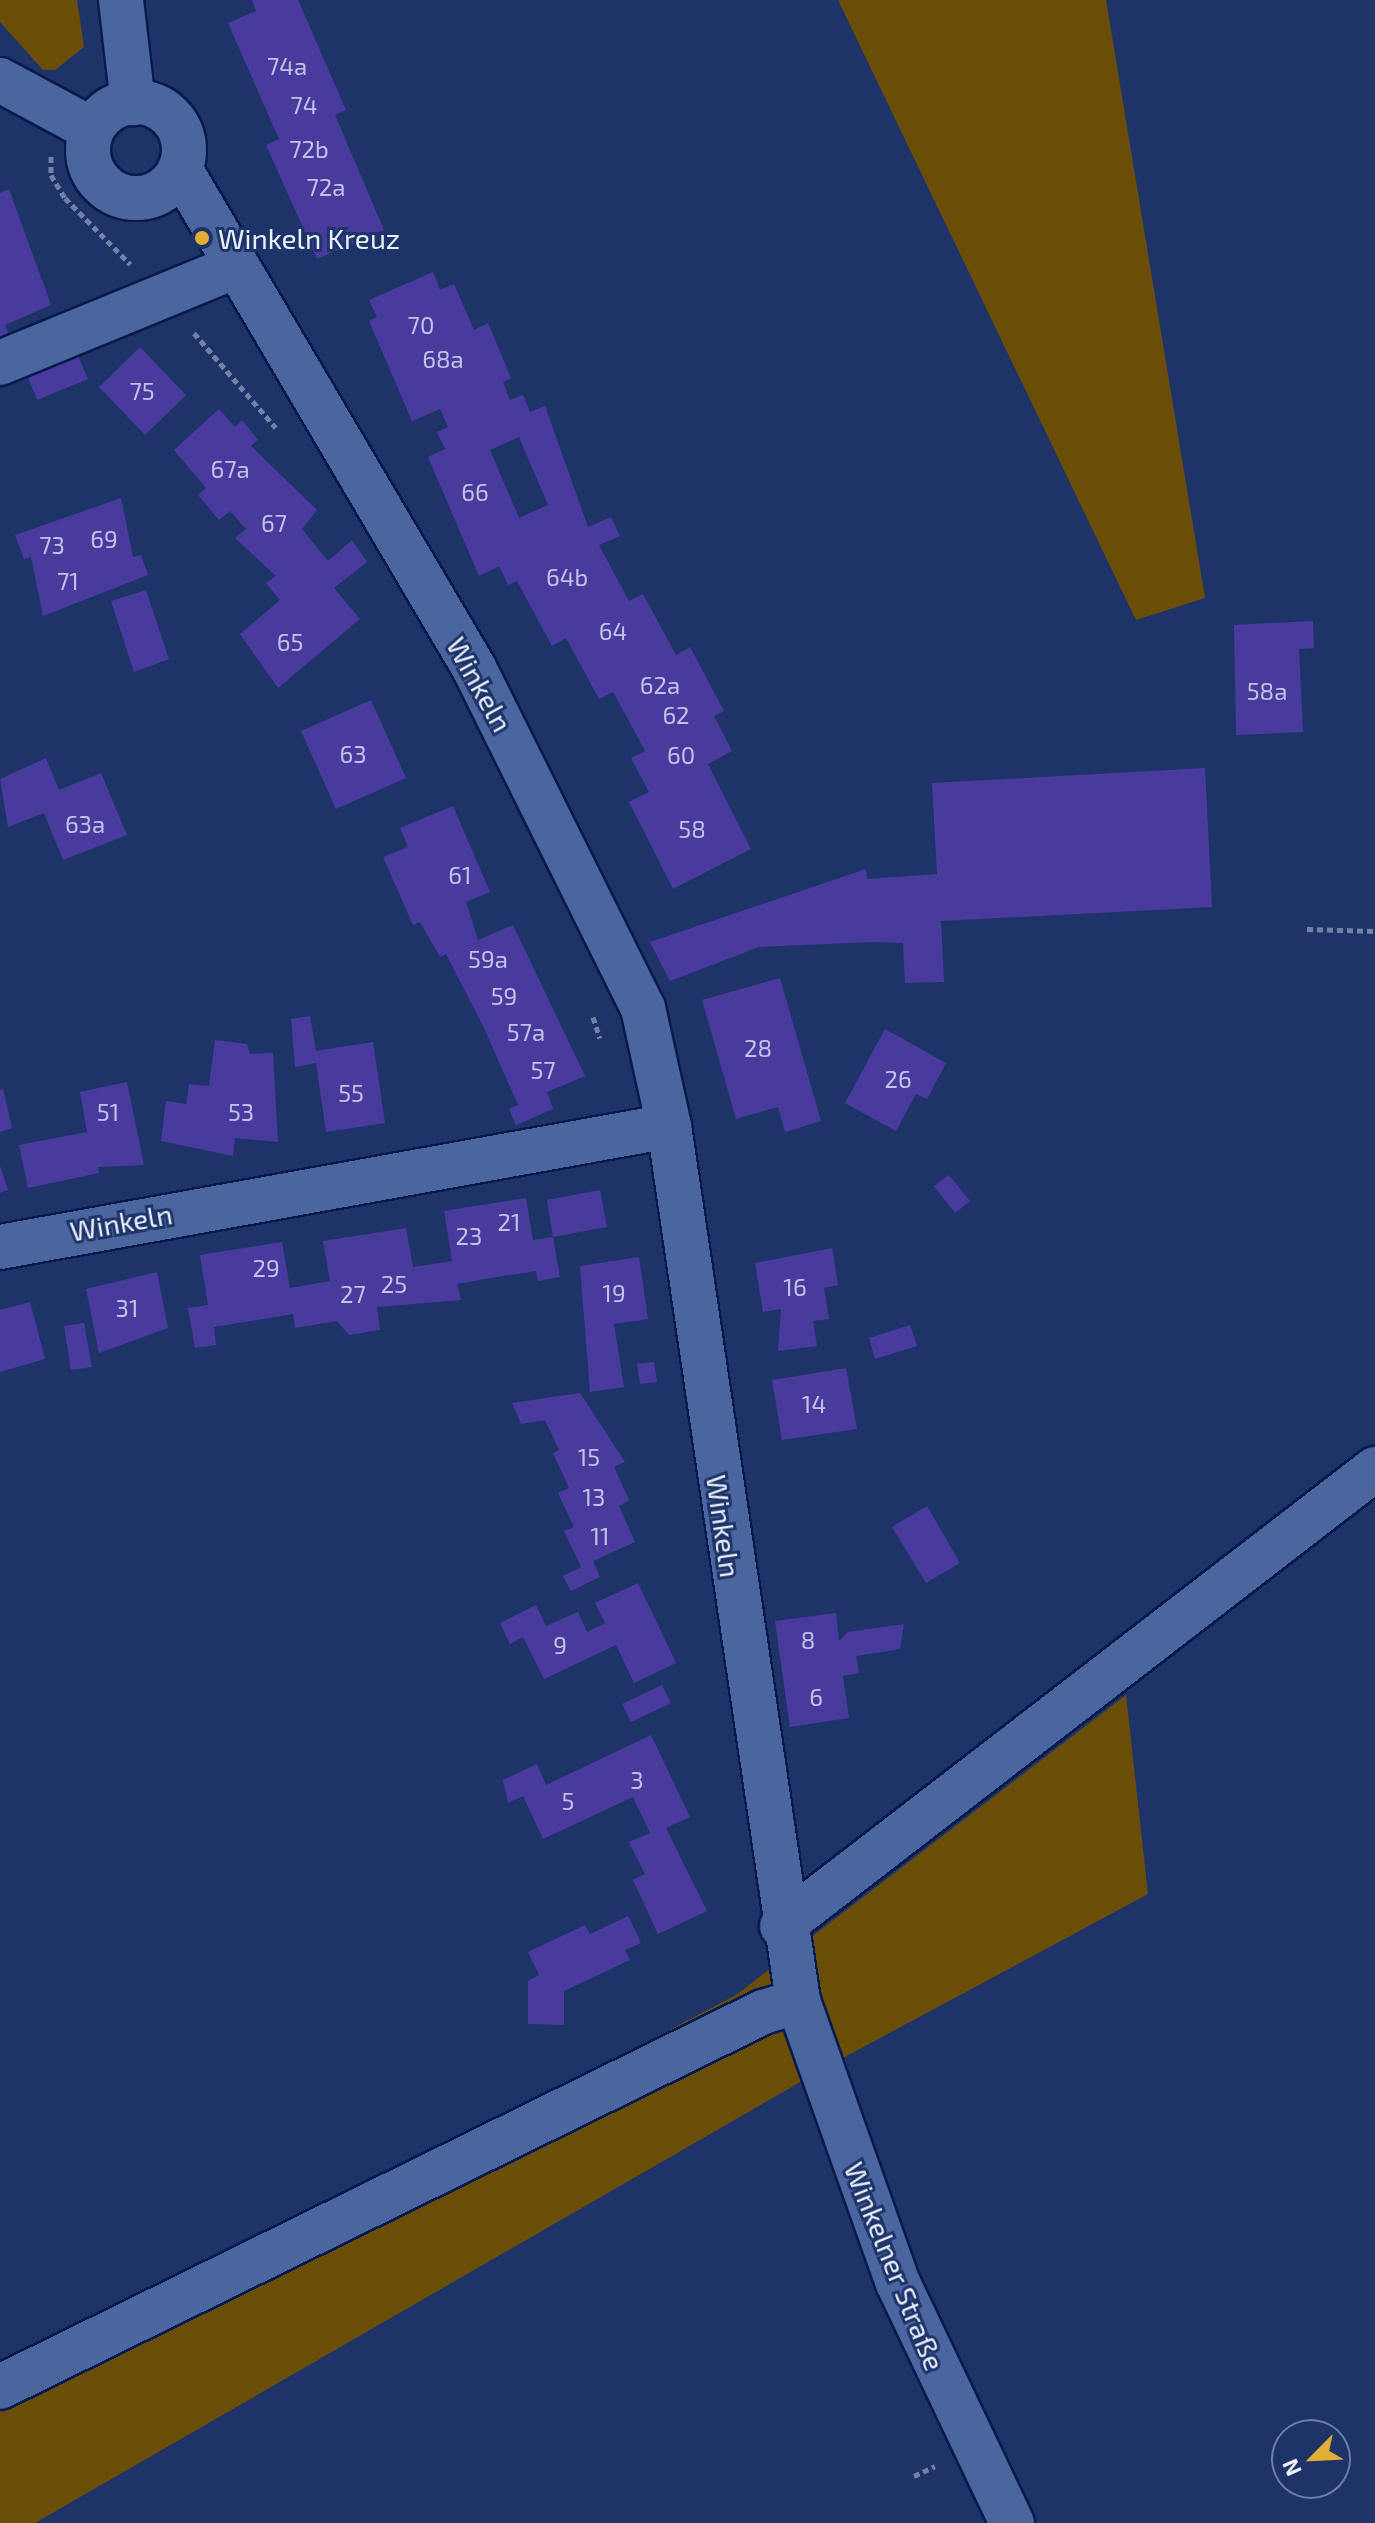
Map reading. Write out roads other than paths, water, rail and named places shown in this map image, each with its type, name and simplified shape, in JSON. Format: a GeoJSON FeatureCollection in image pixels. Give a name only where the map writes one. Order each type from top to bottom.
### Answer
{"type":"FeatureCollection","features":[{"type":"Feature","properties":{"kind":"street"},"geometry":{"type":"LineString","coordinates":[[75,122],[133,103],[121,0]]}},
{"type":"Feature","properties":{"kind":"street"},"geometry":{"type":"LineString","coordinates":[[0,80],[75,122],[91,165],[125,197],[154,195],[180,169]]}},
{"type":"Feature","properties":{"kind":"street","name":"Winkeln"},"geometry":{"type":"LineString","coordinates":[[133,103],[156,105],[177,125],[180,169],[474,668],[596,904],[643,1008],[669,1126],[782,1926],[798,2001]]}},
{"type":"Feature","properties":{"kind":"street"},"geometry":{"type":"LineString","coordinates":[[0,363],[237,266]]}},
{"type":"Feature","properties":{"kind":"street","name":"Winkeln"},"geometry":{"type":"LineString","coordinates":[[0,1247],[669,1126]]}},
{"type":"Feature","properties":{"kind":"street"},"geometry":{"type":"LineString","coordinates":[[782,1926],[1375,1469]]}},
{"type":"Feature","properties":{"kind":"street"},"geometry":{"type":"LineString","coordinates":[[0,2387],[763,2012],[798,2001]]}},
{"type":"Feature","properties":{"kind":"street","name":"Winkelner Straße"},"geometry":{"type":"LineString","coordinates":[[798,2001],[898,2283],[1012,2523]]}},
{"type":"Feature","properties":{"kind":"place","name":"Winkeln Kreuz"},"geometry":{"type":"Point","coordinates":[202,238]}}]}
